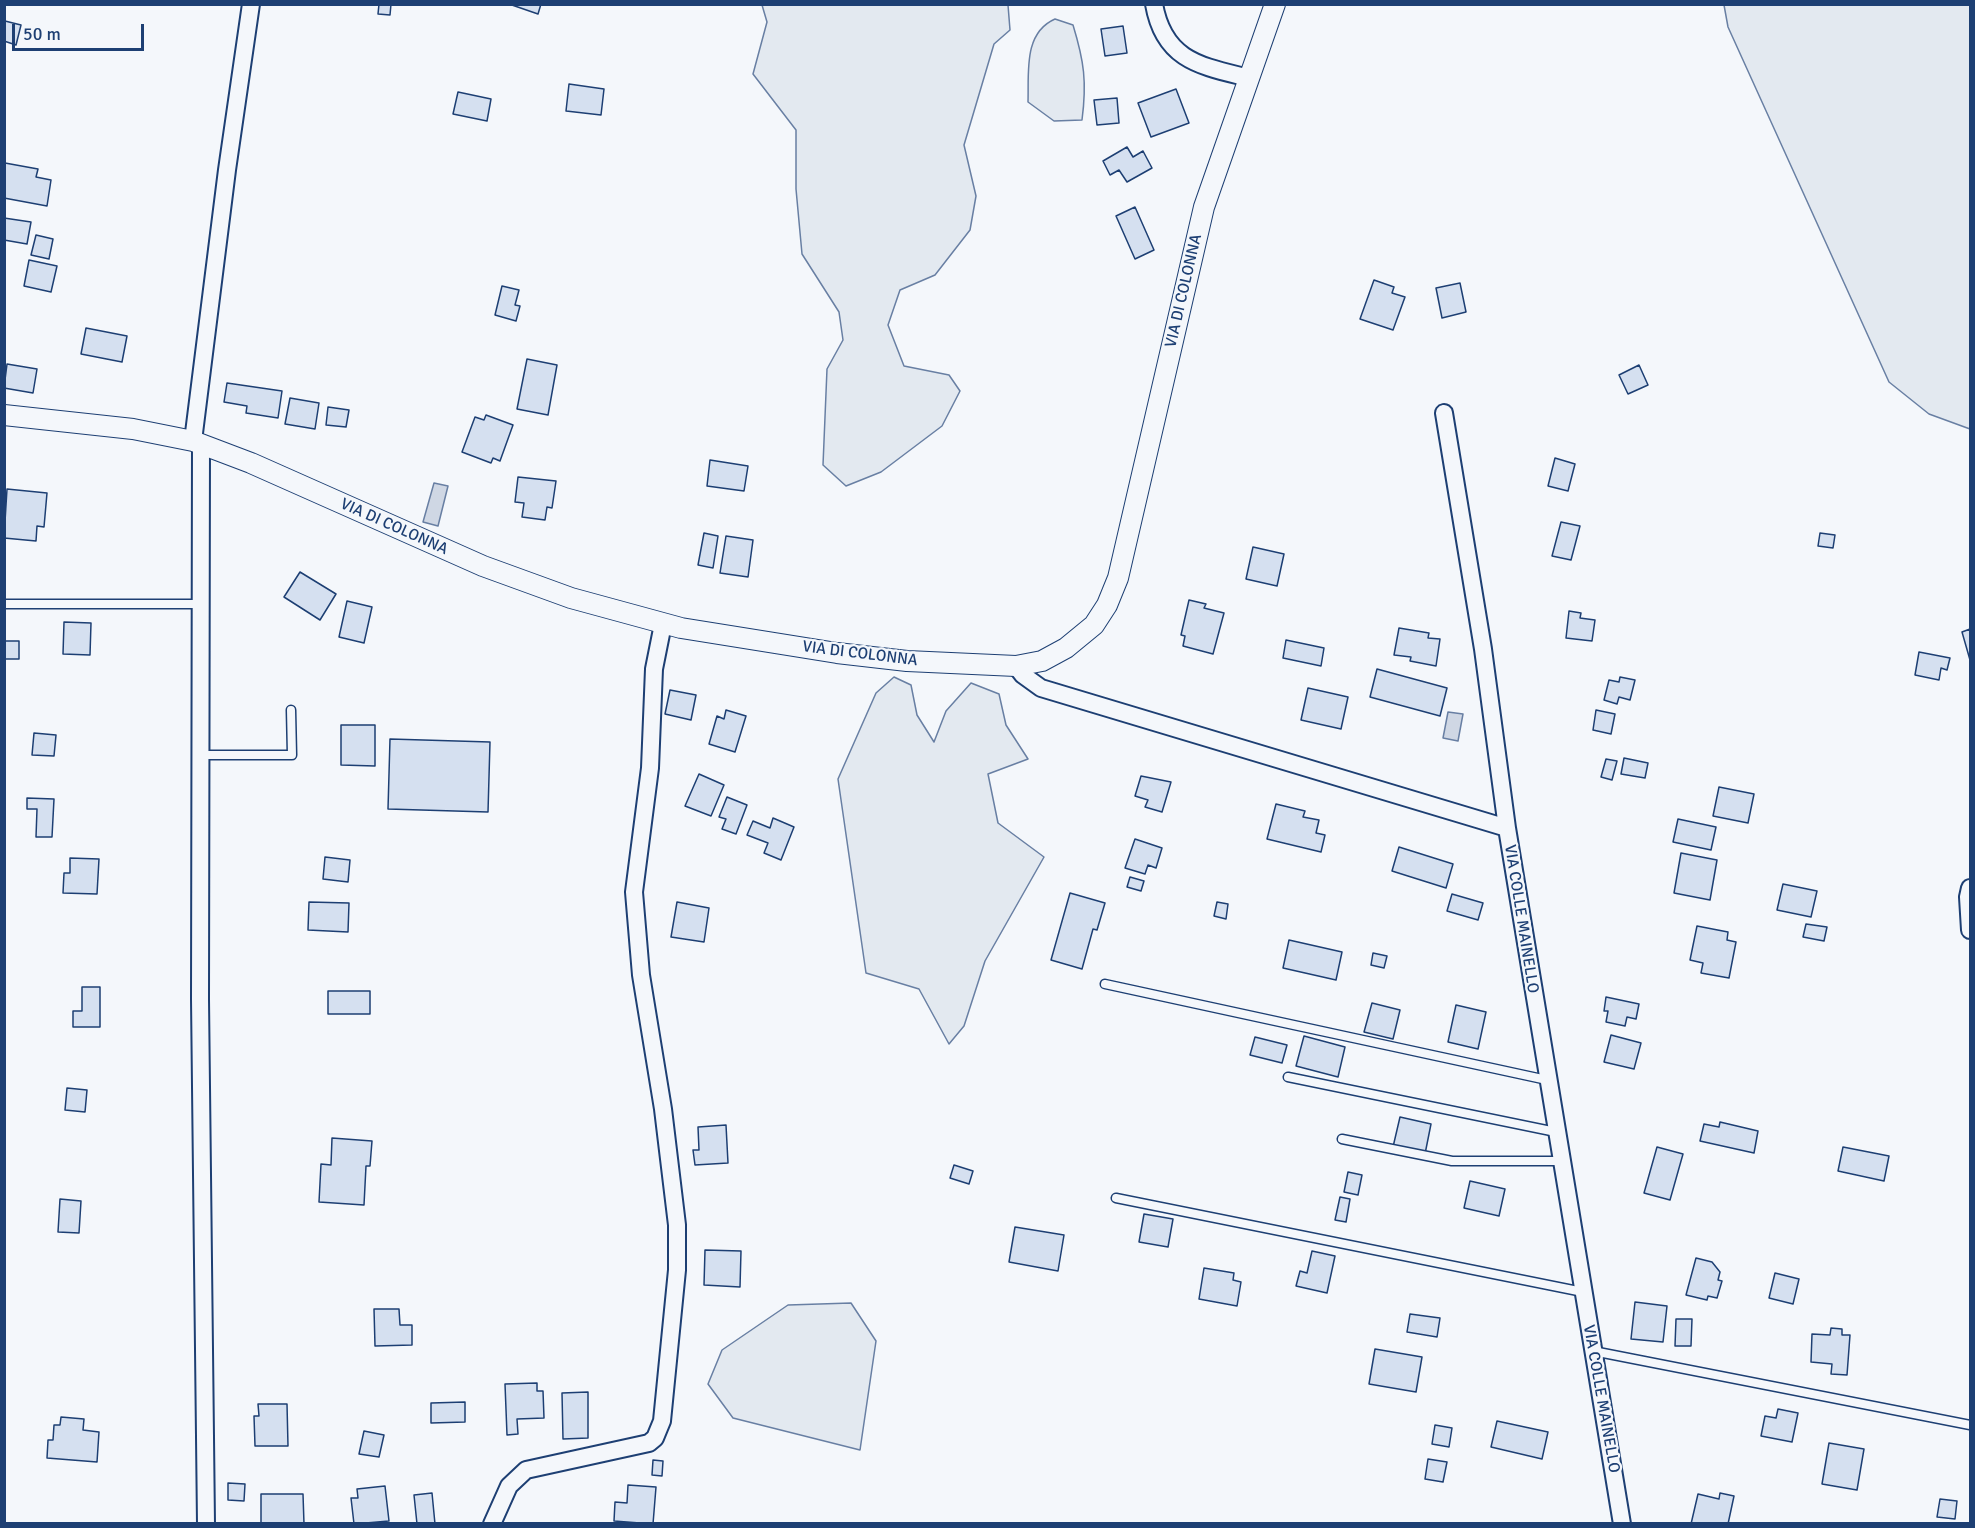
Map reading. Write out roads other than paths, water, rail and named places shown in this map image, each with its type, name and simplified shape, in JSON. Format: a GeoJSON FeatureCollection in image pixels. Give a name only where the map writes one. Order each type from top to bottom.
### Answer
{"type":"FeatureCollection","features":[{"type":"Feature","properties":{"kind":"street"},"geometry":{"type":"LineString","coordinates":[[206,1524],[197,443],[227,170],[251,4]]}},
{"type":"Feature","properties":{"kind":"street"},"geometry":{"type":"LineString","coordinates":[[1154,4],[1161,28],[1168,41],[1185,59],[1249,78]]}},
{"type":"Feature","properties":{"kind":"street","name":"VIA DI COLONNA"},"geometry":{"type":"LineString","coordinates":[[4,415],[133,429],[197,443],[251,463],[500,573],[596,606],[663,624],[868,657],[1016,666],[1048,659],[1074,643],[1094,625],[1111,597],[1126,550],[1190,262],[1220,159],[1275,4]]}},
{"type":"Feature","properties":{"kind":"street"},"geometry":{"type":"LineString","coordinates":[[1444,413],[1484,649],[1507,828]]}},
{"type":"Feature","properties":{"kind":"street"},"geometry":{"type":"LineString","coordinates":[[492,1524],[509,1486],[526,1470],[649,1443],[655,1438],[662,1421],[677,1270],[677,1225],[663,1109],[641,975],[634,892],[650,768],[654,669],[663,624]]}},
{"type":"Feature","properties":{"kind":"street","name":"VIA COLLE MAINELLO"},"geometry":{"type":"LineString","coordinates":[[1016,666],[1023,675],[1041,688],[1507,828],[1622,1524]]}},
{"type":"Feature","properties":{"kind":"street"},"geometry":{"type":"LineString","coordinates":[[1971,888],[1968,897],[1971,930]]}},
{"type":"Feature","properties":{"kind":"lane"},"geometry":{"type":"LineString","coordinates":[[4,604],[200,604]]}},
{"type":"Feature","properties":{"kind":"lane"},"geometry":{"type":"LineString","coordinates":[[201,755],[292,756],[291,710]]}},
{"type":"Feature","properties":{"kind":"lane"},"geometry":{"type":"LineString","coordinates":[[1105,984],[1547,1080]]}},
{"type":"Feature","properties":{"kind":"lane"},"geometry":{"type":"LineString","coordinates":[[1288,1077],[1556,1132]]}},
{"type":"Feature","properties":{"kind":"lane"},"geometry":{"type":"LineString","coordinates":[[1342,1139],[1452,1161],[1561,1161]]}},
{"type":"Feature","properties":{"kind":"lane"},"geometry":{"type":"LineString","coordinates":[[1116,1198],[1583,1292]]}},
{"type":"Feature","properties":{"kind":"lane"},"geometry":{"type":"LineString","coordinates":[[1593,1351],[1971,1425]]}}]}
